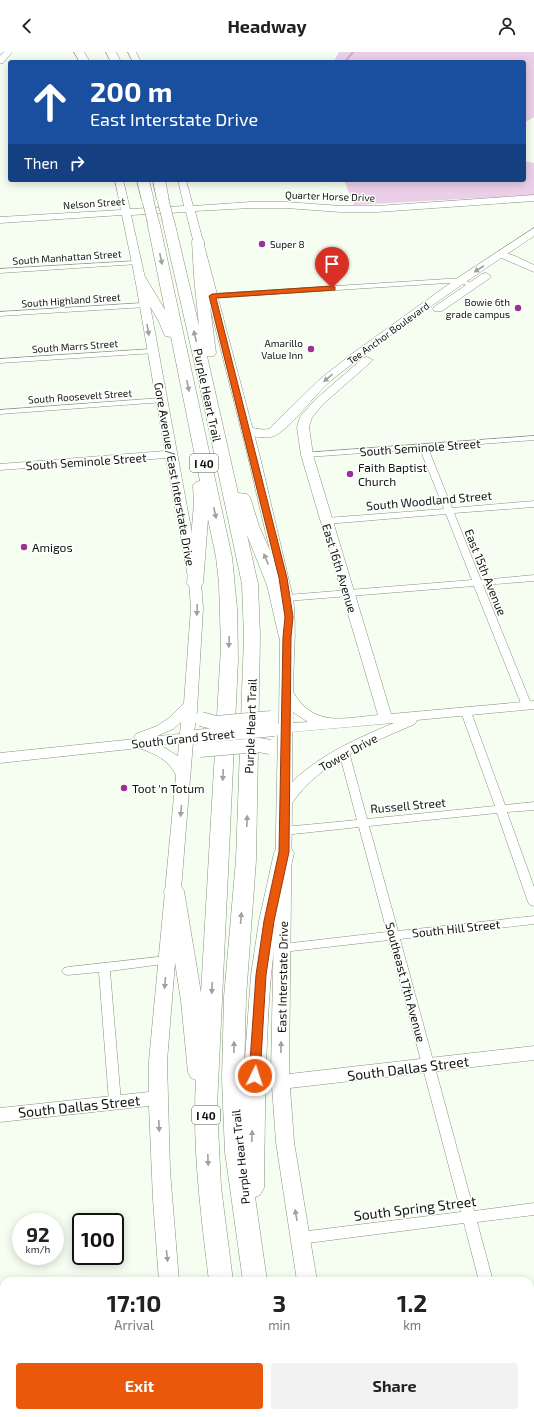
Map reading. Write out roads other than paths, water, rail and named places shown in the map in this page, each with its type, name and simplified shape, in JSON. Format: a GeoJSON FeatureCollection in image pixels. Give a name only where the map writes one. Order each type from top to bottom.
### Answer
{"type":"FeatureCollection","features":[{"type":"Feature","properties":{"kind":"highway","name":"Purple Heart Trail"},"geometry":{"type":"LineString","coordinates":[[143,182],[181,352],[246,562],[250,584],[252,608],[246,860],[235,997],[233,1080],[237,1152],[254,1277]]}},
{"type":"Feature","properties":{"kind":"highway","name":"Purple Heart Trail"},"geometry":{"type":"LineString","coordinates":[[159,182],[207,387],[211,449],[229,590],[230,620],[206,1099],[209,1187],[220,1277]]}},
{"type":"Feature","properties":{"kind":"highway"},"geometry":{"type":"LineString","coordinates":[[198,241],[200,276],[210,366],[207,387]]}},
{"type":"Feature","properties":{"kind":"highway"},"geometry":{"type":"LineString","coordinates":[[140,278],[166,322],[171,336],[181,352]]}},
{"type":"Feature","properties":{"kind":"highway"},"geometry":{"type":"LineString","coordinates":[[195,583],[202,504],[211,449]]}},
{"type":"Feature","properties":{"kind":"highway"},"geometry":{"type":"LineString","coordinates":[[211,449],[235,475],[251,526],[267,562],[275,585],[287,637]]}},
{"type":"Feature","properties":{"kind":"highway"},"geometry":{"type":"LineString","coordinates":[[254,1277],[251,1167],[261,975],[269,921],[284,842]]}},
{"type":"Feature","properties":{"kind":"highway"},"geometry":{"type":"LineString","coordinates":[[174,891],[192,1001],[207,1136]]}},
{"type":"Feature","properties":{"kind":"main road"},"geometry":{"type":"LineString","coordinates":[[0,61],[8,52]]}},
{"type":"Feature","properties":{"kind":"main road"},"geometry":{"type":"LineString","coordinates":[[119,182],[126,212]]}},
{"type":"Feature","properties":{"kind":"main road"},"geometry":{"type":"LineString","coordinates":[[126,744],[172,724],[190,707],[201,719],[216,723],[277,725],[286,709],[287,637],[289,617],[287,598],[247,431],[183,182]]}},
{"type":"Feature","properties":{"kind":"main road"},"geometry":{"type":"LineString","coordinates":[[124,202],[130,206],[174,205],[182,203],[187,199]]}},
{"type":"Feature","properties":{"kind":"main road","name":"Quarter Horse Drive"},"geometry":{"type":"LineString","coordinates":[[190,209],[272,204],[342,209],[371,209],[534,199]]}},
{"type":"Feature","properties":{"kind":"main road","name":"Nelson Street"},"geometry":{"type":"LineString","coordinates":[[0,220],[190,209]]}},
{"type":"Feature","properties":{"kind":"main road","name":"Gore Avenue/East Interstate Drive"},"geometry":{"type":"LineString","coordinates":[[126,212],[140,278],[143,305],[195,583],[197,608],[190,707],[194,742]]}},
{"type":"Feature","properties":{"kind":"main road"},"geometry":{"type":"LineString","coordinates":[[128,224],[130,220],[137,217],[176,215],[184,215],[193,221]]}},
{"type":"Feature","properties":{"kind":"main road","name":"Tee Anchor Boulevard"},"geometry":{"type":"LineString","coordinates":[[247,431],[261,434],[273,432],[324,381],[339,369],[460,281],[534,231]]}},
{"type":"Feature","properties":{"kind":"main road","name":"Tee Anchor Boulevard"},"geometry":{"type":"LineString","coordinates":[[306,416],[319,402],[357,368],[534,242]]}},
{"type":"Feature","properties":{"kind":"main road"},"geometry":{"type":"LineString","coordinates":[[500,254],[534,269]]}},
{"type":"Feature","properties":{"kind":"main road"},"geometry":{"type":"LineString","coordinates":[[512,258],[534,264]]}},
{"type":"Feature","properties":{"kind":"main road"},"geometry":{"type":"LineString","coordinates":[[293,413],[306,455]]}},
{"type":"Feature","properties":{"kind":"main road","name":"East 16th Avenue"},"geometry":{"type":"LineString","coordinates":[[306,416],[303,427],[306,455],[386,719]]}},
{"type":"Feature","properties":{"kind":"main road","name":"South Seminole Street"},"geometry":{"type":"LineString","coordinates":[[0,467],[172,454]]}},
{"type":"Feature","properties":{"kind":"main road"},"geometry":{"type":"LineString","coordinates":[[286,692],[294,706],[303,713],[329,724]]}},
{"type":"Feature","properties":{"kind":"main road","name":"South Grand Street"},"geometry":{"type":"LineString","coordinates":[[0,758],[126,744],[194,742],[277,725],[329,724],[530,706]]}},
{"type":"Feature","properties":{"kind":"main road","name":"Tower Drive"},"geometry":{"type":"LineString","coordinates":[[285,801],[298,785],[319,767],[344,752],[421,716]]}},
{"type":"Feature","properties":{"kind":"main road","name":"East Interstate Drive"},"geometry":{"type":"LineString","coordinates":[[277,725],[285,760],[281,1082],[285,1142],[306,1277]]}},
{"type":"Feature","properties":{"kind":"main road"},"geometry":{"type":"LineString","coordinates":[[169,1277],[162,1206],[158,1061],[174,891],[184,758],[191,753],[194,742],[259,745],[270,747],[277,750],[285,760]]}},
{"type":"Feature","properties":{"kind":"main road"},"geometry":{"type":"LineString","coordinates":[[140,743],[163,751],[173,758],[180,766],[183,775]]}},
{"type":"Feature","properties":{"kind":"main road","name":"South Dallas Street"},"geometry":{"type":"LineString","coordinates":[[281,1082],[534,1053]]}},
{"type":"Feature","properties":{"kind":"main road","name":"South Dallas Street"},"geometry":{"type":"LineString","coordinates":[[0,1115],[158,1098]]}},
{"type":"Feature","properties":{"kind":"street","name":"South Manhattan Street"},"geometry":{"type":"LineString","coordinates":[[0,271],[136,263]]}},
{"type":"Feature","properties":{"kind":"street"},"geometry":{"type":"LineString","coordinates":[[212,296],[460,281],[473,285]]}},
{"type":"Feature","properties":{"kind":"street","name":"South Highland Street"},"geometry":{"type":"LineString","coordinates":[[0,314],[143,305]]}},
{"type":"Feature","properties":{"kind":"street","name":"South Marrs Street"},"geometry":{"type":"LineString","coordinates":[[0,361],[152,351]]}},
{"type":"Feature","properties":{"kind":"street","name":"South Roosevelt Street"},"geometry":{"type":"LineString","coordinates":[[0,412],[161,400]]}},
{"type":"Feature","properties":{"kind":"street","name":"South Seminole Street"},"geometry":{"type":"LineString","coordinates":[[306,455],[534,438]]}},
{"type":"Feature","properties":{"kind":"street","name":"East 15th Avenue"},"geometry":{"type":"LineString","coordinates":[[423,446],[478,583],[530,706]]}},
{"type":"Feature","properties":{"kind":"street","name":"South Woodland Street"},"geometry":{"type":"LineString","coordinates":[[326,521],[534,504]]}},
{"type":"Feature","properties":{"kind":"street"},"geometry":{"type":"LineString","coordinates":[[287,598],[534,578]]}},
{"type":"Feature","properties":{"kind":"street"},"geometry":{"type":"LineString","coordinates":[[466,712],[502,809],[534,902]]}},
{"type":"Feature","properties":{"kind":"street","name":"Southeast 17th Avenue"},"geometry":{"type":"LineString","coordinates":[[344,752],[485,1277]]}},
{"type":"Feature","properties":{"kind":"street","name":"Russell Street"},"geometry":{"type":"LineString","coordinates":[[284,842],[363,822],[534,806]]}},
{"type":"Feature","properties":{"kind":"street","name":"South Hill Street"},"geometry":{"type":"LineString","coordinates":[[283,948],[534,920]]}},
{"type":"Feature","properties":{"kind":"street"},"geometry":{"type":"LineString","coordinates":[[68,971],[167,960]]}},
{"type":"Feature","properties":{"kind":"street"},"geometry":{"type":"LineString","coordinates":[[104,967],[115,1102]]}},
{"type":"Feature","properties":{"kind":"street","name":"South Spring Street"},"geometry":{"type":"LineString","coordinates":[[300,1238],[534,1209]]}},
{"type":"Feature","properties":{"kind":"waterway"},"geometry":{"type":"LineString","coordinates":[[347,60],[353,52]]}},
{"type":"Feature","properties":{"kind":"place","name":"Super 8"},"geometry":{"type":"Point","coordinates":[262,244]}},
{"type":"Feature","properties":{"kind":"place","name":"Bowie 6th grade campus"},"geometry":{"type":"Point","coordinates":[518,308]}},
{"type":"Feature","properties":{"kind":"place","name":"Amarillo Value Inn"},"geometry":{"type":"Point","coordinates":[311,349]}},
{"type":"Feature","properties":{"kind":"place","name":"Faith Baptist Church"},"geometry":{"type":"Point","coordinates":[350,474]}},
{"type":"Feature","properties":{"kind":"place","name":"Amigos"},"geometry":{"type":"Point","coordinates":[24,547]}},
{"type":"Feature","properties":{"kind":"place","name":"Toot 'n Totum"},"geometry":{"type":"Point","coordinates":[124,788]}}]}
